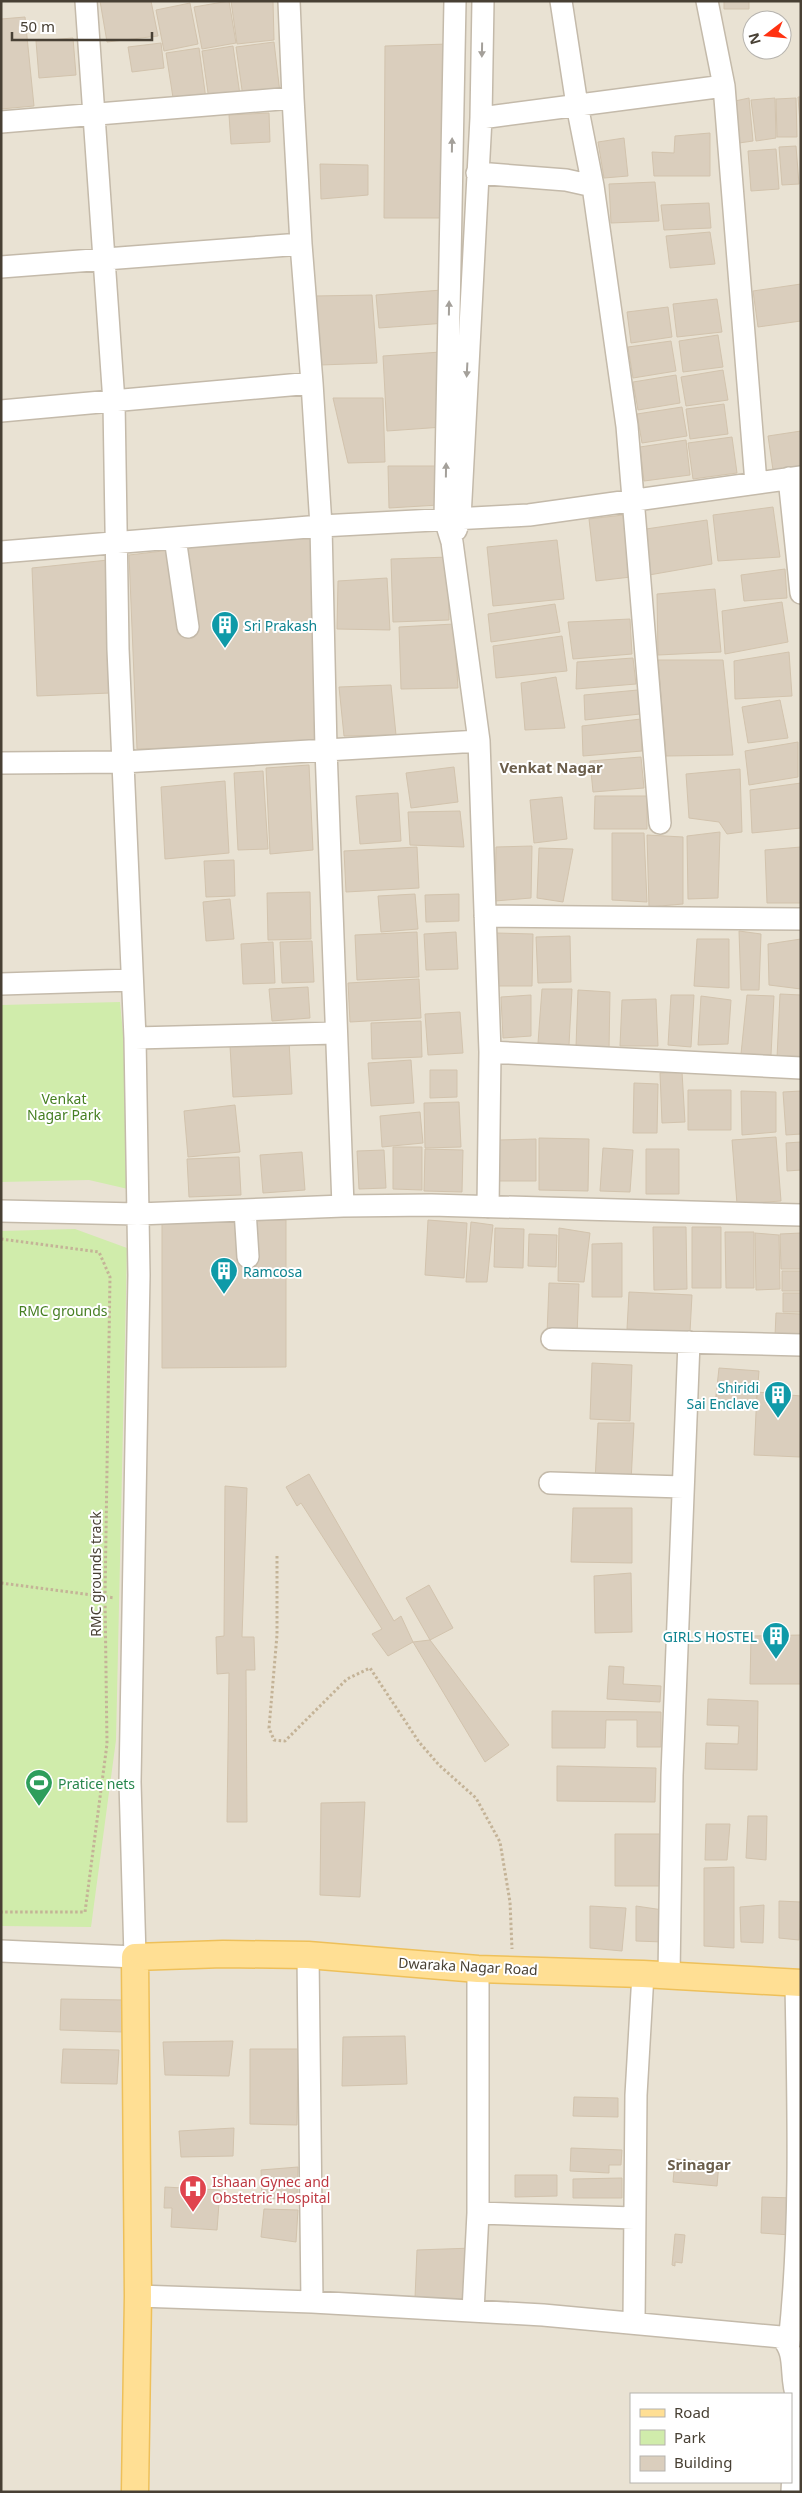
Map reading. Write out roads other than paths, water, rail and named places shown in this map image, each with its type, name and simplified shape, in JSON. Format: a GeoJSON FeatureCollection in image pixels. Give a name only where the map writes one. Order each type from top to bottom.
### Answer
{"type":"FeatureCollection","features":[{"type":"Feature","properties":{"kind":"main road","name":"Dwaraka Nagar Road"},"geometry":{"type":"LineString","coordinates":[[135,1957],[223,1954],[308,1955],[478,1969],[642,1974],[798,1983]]}},
{"type":"Feature","properties":{"kind":"main road"},"geometry":{"type":"LineString","coordinates":[[135,1957],[138,2296],[135,2492]]}},
{"type":"Feature","properties":{"kind":"street"},"geometry":{"type":"LineString","coordinates":[[1,1951],[135,1957],[130,1782],[139,1284],[135,1038],[123,762],[114,402],[86,1]]}},
{"type":"Feature","properties":{"kind":"street"},"geometry":{"type":"LineString","coordinates":[[290,1],[301,244],[321,526],[326,749],[343,1206]]}},
{"type":"Feature","properties":{"kind":"street"},"geometry":{"type":"LineString","coordinates":[[456,1],[451,224],[452,542],[479,741],[490,1052],[488,1206]]}},
{"type":"Feature","properties":{"kind":"street"},"geometry":{"type":"LineString","coordinates":[[452,519],[475,225],[481,118],[483,1]]}},
{"type":"Feature","properties":{"kind":"street"},"geometry":{"type":"LineString","coordinates":[[561,1],[577,106],[593,186],[626,417],[660,823]]}},
{"type":"Feature","properties":{"kind":"street"},"geometry":{"type":"LineString","coordinates":[[707,1],[724,86],[756,483]]}},
{"type":"Feature","properties":{"kind":"street"},"geometry":{"type":"LineString","coordinates":[[481,118],[724,86]]}},
{"type":"Feature","properties":{"kind":"street"},"geometry":{"type":"LineString","coordinates":[[1,122],[293,98]]}},
{"type":"Feature","properties":{"kind":"street"},"geometry":{"type":"LineString","coordinates":[[477,173],[566,180],[593,186]]}},
{"type":"Feature","properties":{"kind":"street"},"geometry":{"type":"LineString","coordinates":[[451,224],[475,225]]}},
{"type":"Feature","properties":{"kind":"street"},"geometry":{"type":"LineString","coordinates":[[1,267],[301,244]]}},
{"type":"Feature","properties":{"kind":"street"},"geometry":{"type":"LineString","coordinates":[[1,411],[312,383]]}},
{"type":"Feature","properties":{"kind":"street"},"geometry":{"type":"LineString","coordinates":[[1,552],[321,526],[529,515],[795,478],[801,593]]}},
{"type":"Feature","properties":{"kind":"street"},"geometry":{"type":"LineString","coordinates":[[175,538],[188,627]]}},
{"type":"Feature","properties":{"kind":"street"},"geometry":{"type":"LineString","coordinates":[[1,763],[123,762],[479,741]]}},
{"type":"Feature","properties":{"kind":"street"},"geometry":{"type":"LineString","coordinates":[[485,916],[801,919]]}},
{"type":"Feature","properties":{"kind":"street"},"geometry":{"type":"LineString","coordinates":[[1,984],[132,980]]}},
{"type":"Feature","properties":{"kind":"street"},"geometry":{"type":"LineString","coordinates":[[135,1038],[336,1033]]}},
{"type":"Feature","properties":{"kind":"street"},"geometry":{"type":"LineString","coordinates":[[490,1052],[801,1068]]}},
{"type":"Feature","properties":{"kind":"street"},"geometry":{"type":"LineString","coordinates":[[1,1211],[138,1214],[343,1206],[488,1206],[801,1215]]}},
{"type":"Feature","properties":{"kind":"street"},"geometry":{"type":"LineString","coordinates":[[245,1210],[248,1258]]}},
{"type":"Feature","properties":{"kind":"street"},"geometry":{"type":"LineString","coordinates":[[552,1339],[801,1345]]}},
{"type":"Feature","properties":{"kind":"street"},"geometry":{"type":"LineString","coordinates":[[669,1976],[672,1775],[689,1342]]}},
{"type":"Feature","properties":{"kind":"street"},"geometry":{"type":"LineString","coordinates":[[550,1483],[683,1487]]}},
{"type":"Feature","properties":{"kind":"street"},"geometry":{"type":"LineString","coordinates":[[308,1955],[312,2302]]}},
{"type":"Feature","properties":{"kind":"street"},"geometry":{"type":"LineString","coordinates":[[473,2311],[478,2213],[478,1969]]}},
{"type":"Feature","properties":{"kind":"street"},"geometry":{"type":"LineString","coordinates":[[634,2322],[636,2096],[642,1974]]}},
{"type":"Feature","properties":{"kind":"street"},"geometry":{"type":"LineString","coordinates":[[792,2492],[799,2397],[792,2384],[792,2356],[789,2344],[798,2286],[798,1983]]}},
{"type":"Feature","properties":{"kind":"street"},"geometry":{"type":"LineString","coordinates":[[478,2213],[634,2218]]}},
{"type":"Feature","properties":{"kind":"street"},"geometry":{"type":"LineString","coordinates":[[138,2296],[312,2302],[634,2322],[781,2337],[789,2344]]}},
{"type":"Feature","properties":{"kind":"place","name":"Sri Prakash"},"geometry":{"type":"Point","coordinates":[225,649]}},
{"type":"Feature","properties":{"kind":"place","name":"Ramcosa"},"geometry":{"type":"Point","coordinates":[224,1295]}},
{"type":"Feature","properties":{"kind":"place","name":"Shiridi Sai Enclave"},"geometry":{"type":"Point","coordinates":[778,1419]}},
{"type":"Feature","properties":{"kind":"place","name":"GIRLS HOSTEL"},"geometry":{"type":"Point","coordinates":[776,1660]}},
{"type":"Feature","properties":{"kind":"place","name":"Pratice nets"},"geometry":{"type":"Point","coordinates":[39,1807]}},
{"type":"Feature","properties":{"kind":"place","name":"Ishaan Gynec and Obstetric Hospital"},"geometry":{"type":"Point","coordinates":[193,2213]}},
{"type":"Feature","properties":{"kind":"district","name":"Venkat Nagar"},"geometry":{"type":"Point","coordinates":[551,767]}},
{"type":"Feature","properties":{"kind":"district","name":"Srinagar"},"geometry":{"type":"Point","coordinates":[699,2164]}},
{"type":"Feature","properties":{"kind":"park label","name":"Venkat Nagar Park"},"geometry":{"type":"Point","coordinates":[64,1106]}},
{"type":"Feature","properties":{"kind":"park label","name":"RMC grounds"},"geometry":{"type":"Point","coordinates":[63,1310]}}]}
